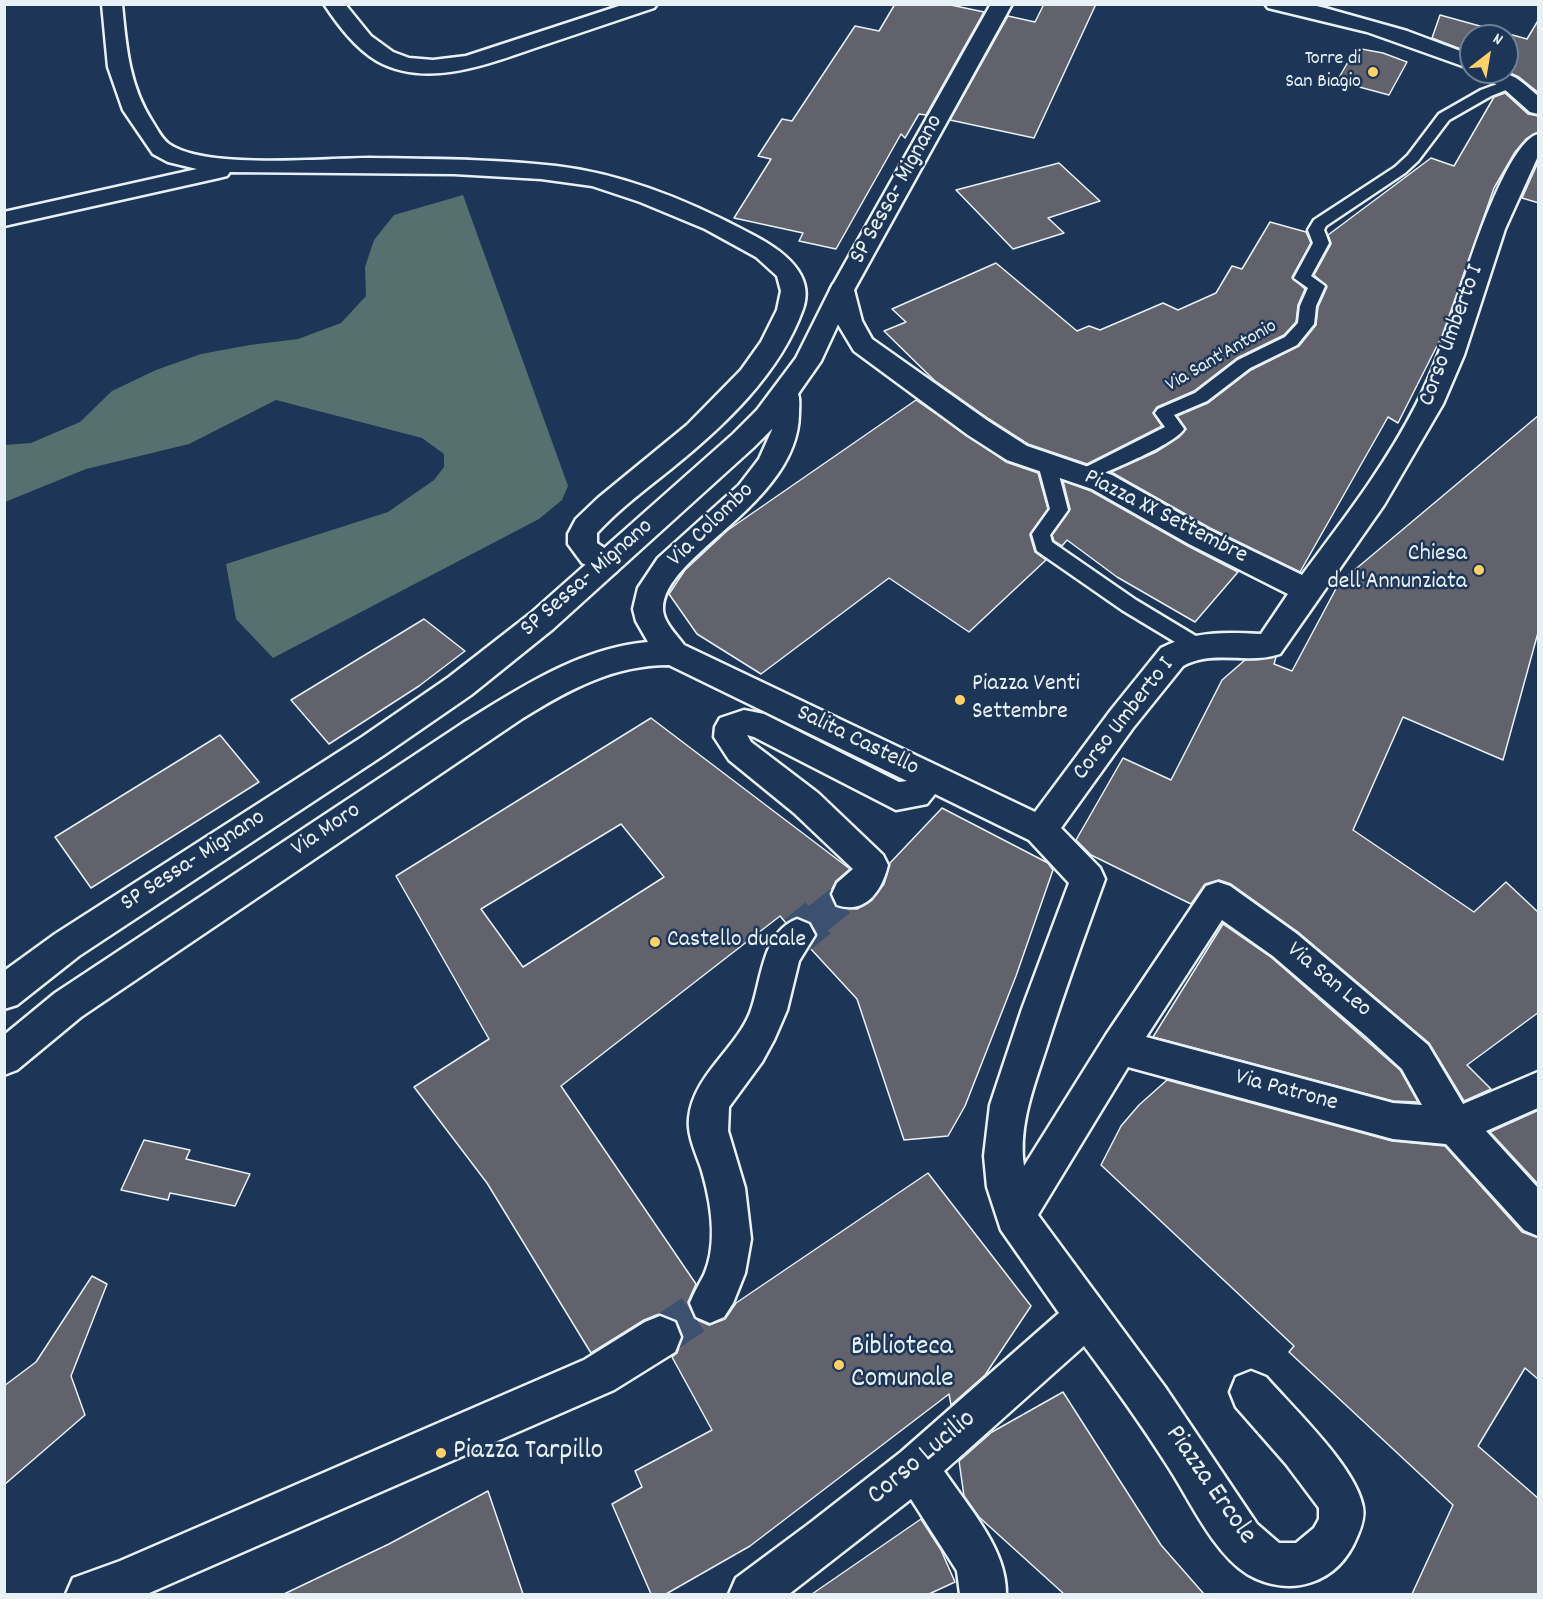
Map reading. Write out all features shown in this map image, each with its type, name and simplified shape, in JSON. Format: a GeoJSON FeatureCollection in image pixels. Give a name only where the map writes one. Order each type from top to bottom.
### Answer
{"type":"FeatureCollection","features":[{"type":"Feature","properties":{"kind":"street"},"geometry":{"type":"LineString","coordinates":[[112,4],[119,75],[123,90],[153,140],[162,150],[184,159],[244,165],[455,167],[560,174],[594,179],[666,204],[715,226],[775,260],[788,273],[794,287],[795,298],[778,336],[754,372],[737,393],[674,452],[608,506],[584,529],[581,537],[587,553],[606,564]]}},
{"type":"Feature","properties":{"kind":"street"},"geometry":{"type":"LineString","coordinates":[[334,4],[376,51],[389,58],[428,66],[470,63],[647,4]]}},
{"type":"Feature","properties":{"kind":"street","name":"SP Sessa- Mignano"},"geometry":{"type":"LineString","coordinates":[[4,993],[67,945],[427,710],[503,654],[743,441],[786,394],[808,361],[842,290],[1002,4]]}},
{"type":"Feature","properties":{"kind":"street"},"geometry":{"type":"LineString","coordinates":[[1275,4],[1336,17],[1402,36],[1459,58]]}},
{"type":"Feature","properties":{"kind":"street"},"geometry":{"type":"LineString","coordinates":[[1512,84],[1539,107]]}},
{"type":"Feature","properties":{"kind":"street","name":"Corso Umberto I"},"geometry":{"type":"LineString","coordinates":[[1041,830],[1122,719],[1172,657],[1180,651],[1197,646],[1269,646],[1398,459],[1430,404],[1452,351],[1488,238],[1514,179],[1539,141]]}},
{"type":"Feature","properties":{"kind":"street"},"geometry":{"type":"LineString","coordinates":[[4,219],[244,165]]}},
{"type":"Feature","properties":{"kind":"street","name":"Piazza XX Settembre"},"geometry":{"type":"LineString","coordinates":[[842,290],[849,321],[863,345],[978,428],[1017,453],[1102,482],[1199,537],[1306,590]]}},
{"type":"Feature","properties":{"kind":"street","name":"Via Colombo"},"geometry":{"type":"LineString","coordinates":[[672,653],[651,621],[647,607],[649,593],[671,564],[741,501],[767,472],[785,431],[789,409],[786,394]]}},
{"type":"Feature","properties":{"kind":"street","name":"Salita Castello"},"geometry":{"type":"LineString","coordinates":[[672,653],[1041,830]]}},
{"type":"Feature","properties":{"kind":"street","name":"Via Moro"},"geometry":{"type":"LineString","coordinates":[[4,1058],[69,1005],[514,708],[553,686],[602,664],[636,655],[672,653]]}},
{"type":"Feature","properties":{"kind":"street"},"geometry":{"type":"LineString","coordinates":[[849,894],[867,880],[871,865],[806,803],[740,751],[730,737],[731,727],[738,722],[750,722],[764,727],[897,796],[915,794],[930,778]]}},
{"type":"Feature","properties":{"kind":"street"},"geometry":{"type":"LineString","coordinates":[[1041,830],[1088,879],[1040,1009],[1009,1105],[1003,1156],[1007,1187],[1015,1216],[1087,1316]]}},
{"type":"Feature","properties":{"kind":"street","name":"Via San Leo"},"geometry":{"type":"LineString","coordinates":[[1119,1047],[1218,897],[1285,945],[1380,1024],[1415,1057],[1455,1126],[1539,1216]]}},
{"type":"Feature","properties":{"kind":"street"},"geometry":{"type":"LineString","coordinates":[[710,1303],[726,1277],[731,1227],[726,1187],[708,1119],[718,1091],[754,1042],[769,1009],[777,970],[785,949],[797,934]]}},
{"type":"Feature","properties":{"kind":"street"},"geometry":{"type":"LineString","coordinates":[[1015,1216],[1119,1047]]}},
{"type":"Feature","properties":{"kind":"street","name":"Via Patrone"},"geometry":{"type":"LineString","coordinates":[[1119,1047],[1393,1121],[1455,1126]]}},
{"type":"Feature","properties":{"kind":"street"},"geometry":{"type":"LineString","coordinates":[[1455,1126],[1539,1090]]}},
{"type":"Feature","properties":{"kind":"street","name":"Piazza Ercole"},"geometry":{"type":"LineString","coordinates":[[1087,1316],[1170,1430],[1241,1542],[1270,1563],[1287,1566],[1302,1564],[1318,1556],[1330,1545],[1339,1529],[1341,1506],[1336,1493],[1323,1474],[1251,1392]]}},
{"type":"Feature","properties":{"kind":"street","name":"Corso Lucilio"},"geometry":{"type":"LineString","coordinates":[[752,1594],[826,1539],[916,1467],[1087,1316]]}},
{"type":"Feature","properties":{"kind":"street"},"geometry":{"type":"LineString","coordinates":[[89,1594],[123,1582],[599,1375],[660,1336]]}},
{"type":"Feature","properties":{"kind":"street"},"geometry":{"type":"LineString","coordinates":[[916,1467],[977,1561],[983,1582],[983,1594]]}},
{"type":"Feature","properties":{"kind":"lane","name":"Via Sant'Antonio"},"geometry":{"type":"LineString","coordinates":[[1084,475],[1156,441],[1175,429],[1164,413],[1202,397],[1244,364],[1285,346],[1298,335],[1306,324],[1308,306],[1317,286],[1302,278],[1321,243],[1316,230],[1318,222],[1400,170],[1413,158],[1444,117],[1486,93],[1508,84]]}},
{"type":"Feature","properties":{"kind":"lane"},"geometry":{"type":"LineString","coordinates":[[1047,464],[1059,510],[1041,534],[1044,546],[1130,605],[1197,646]]}},
{"type":"Feature","properties":{"kind":"green space"},"geometry":{"type":"Polygon","coordinates":[[[463,195],[568,486],[562,500],[539,519],[273,658],[236,619],[226,564],[388,512],[434,480],[444,467],[444,454],[422,438],[276,400],[189,444],[86,469],[5,502],[5,445],[31,443],[80,422],[112,391],[156,370],[201,354],[298,339],[341,323],[366,296],[365,267],[374,240],[394,215],[463,195]]]}},
{"type":"Feature","properties":{"kind":"building"},"geometry":{"type":"Polygon","coordinates":[[[895,4],[946,4],[984,12],[926,115],[919,114],[905,138],[901,134],[836,249],[799,241],[803,233],[734,218],[771,159],[758,156],[782,119],[792,121],[855,26],[879,31],[895,4]]]}},
{"type":"Feature","properties":{"kind":"building"},"geometry":{"type":"Polygon","coordinates":[[[1044,4],[1096,4],[1034,138],[950,120],[1008,16],[1035,22],[1044,4]]]}},
{"type":"Feature","properties":{"kind":"building"},"geometry":{"type":"Polygon","coordinates":[[[1440,15],[1473,24],[1459,24],[1459,48],[1432,38],[1440,15]]]}},
{"type":"Feature","properties":{"kind":"building"},"geometry":{"type":"Polygon","coordinates":[[[1539,19],[1539,93],[1519,77],[1519,37],[1527,39],[1539,19]]]}},
{"type":"Feature","properties":{"kind":"building"},"geometry":{"type":"Polygon","coordinates":[[[1356,48],[1383,53],[1407,62],[1389,95],[1337,81],[1356,48]]]}},
{"type":"Feature","properties":{"kind":"building"},"geometry":{"type":"Polygon","coordinates":[[[1505,93],[1528,114],[1539,116],[1539,132],[1526,139],[1515,152],[1494,188],[1442,336],[1398,423],[1388,417],[1300,572],[1210,528],[1111,472],[1156,452],[1179,437],[1186,429],[1177,416],[1208,403],[1251,370],[1299,346],[1316,325],[1318,307],[1327,287],[1314,275],[1331,244],[1328,235],[1431,158],[1454,166],[1494,97],[1505,93]]]}},
{"type":"Feature","properties":{"kind":"building"},"geometry":{"type":"Polygon","coordinates":[[[1539,160],[1539,203],[1522,198],[1539,160]]]}},
{"type":"Feature","properties":{"kind":"building"},"geometry":{"type":"Polygon","coordinates":[[[1059,163],[1100,201],[1048,218],[1064,233],[1013,249],[956,190],[1059,163]]]}},
{"type":"Feature","properties":{"kind":"building"},"geometry":{"type":"Polygon","coordinates":[[[1270,222],[1306,232],[1311,243],[1292,277],[1305,289],[1298,305],[1296,322],[1284,335],[1237,358],[1194,391],[1157,407],[1153,413],[1162,426],[1087,464],[1028,444],[989,419],[934,380],[884,331],[906,322],[892,309],[996,263],[1077,331],[1089,326],[1100,330],[1163,303],[1178,310],[1216,293],[1232,266],[1242,269],[1270,222]]]}},
{"type":"Feature","properties":{"kind":"building"},"geometry":{"type":"Polygon","coordinates":[[[916,400],[1006,462],[1038,473],[1048,509],[1030,535],[1035,552],[1046,560],[969,632],[889,578],[761,674],[697,634],[669,594],[685,570],[728,530],[916,400]]]}},
{"type":"Feature","properties":{"kind":"building"},"geometry":{"type":"Polygon","coordinates":[[[1539,415],[1539,629],[1503,760],[1403,717],[1353,830],[1474,912],[1506,882],[1539,913],[1539,1012],[1467,1065],[1491,1089],[1464,1101],[1429,1043],[1298,932],[1231,884],[1219,880],[1205,884],[1191,904],[1091,855],[1076,840],[1123,758],[1171,780],[1222,680],[1245,660],[1276,657],[1274,664],[1292,671],[1339,583],[1539,415]]]}},
{"type":"Feature","properties":{"kind":"building"},"geometry":{"type":"Polygon","coordinates":[[[1063,481],[1091,491],[1238,572],[1195,622],[1117,577],[1067,540],[1062,546],[1054,541],[1052,535],[1070,509],[1063,481]]]}},
{"type":"Feature","properties":{"kind":"building"},"geometry":{"type":"Polygon","coordinates":[[[424,619],[465,651],[419,686],[329,744],[291,700],[424,619]]]}},
{"type":"Feature","properties":{"kind":"building"},"geometry":{"type":"Polygon","coordinates":[[[651,718],[850,869],[836,881],[830,893],[837,907],[857,909],[872,900],[884,884],[890,863],[942,808],[1048,863],[1053,870],[1016,976],[965,1106],[948,1136],[904,1140],[857,999],[810,948],[817,934],[810,922],[798,917],[786,923],[780,916],[561,1086],[696,1284],[688,1302],[695,1319],[709,1325],[725,1319],[736,1303],[928,1173],[1031,1306],[985,1375],[951,1405],[949,1394],[750,1546],[666,1594],[651,1594],[612,1504],[642,1487],[635,1471],[712,1430],[672,1357],[677,1353],[683,1336],[676,1320],[659,1314],[644,1320],[591,1353],[487,1183],[414,1087],[489,1039],[396,876],[651,718]],[[621,824],[481,909],[523,967],[664,877],[621,824]]]}},
{"type":"Feature","properties":{"kind":"building"},"geometry":{"type":"Polygon","coordinates":[[[220,735],[259,782],[91,888],[55,837],[220,735]]]}},
{"type":"Feature","properties":{"kind":"building"},"geometry":{"type":"Polygon","coordinates":[[[1223,924],[1272,958],[1400,1070],[1418,1102],[1393,1101],[1153,1037],[1223,924]]]}},
{"type":"Feature","properties":{"kind":"building"},"geometry":{"type":"Polygon","coordinates":[[[1167,1080],[1392,1141],[1445,1146],[1522,1232],[1539,1238],[1539,1380],[1525,1368],[1478,1446],[1539,1499],[1539,1594],[1412,1594],[1453,1505],[1289,1352],[1294,1346],[1101,1165],[1121,1126],[1139,1105],[1167,1080]]]}},
{"type":"Feature","properties":{"kind":"building"},"geometry":{"type":"Polygon","coordinates":[[[1539,1110],[1539,1185],[1490,1132],[1539,1110]]]}},
{"type":"Feature","properties":{"kind":"building"},"geometry":{"type":"Polygon","coordinates":[[[144,1140],[190,1150],[186,1159],[250,1174],[235,1206],[170,1193],[168,1200],[121,1190],[144,1140]]]}},
{"type":"Feature","properties":{"kind":"building"},"geometry":{"type":"Polygon","coordinates":[[[92,1276],[107,1284],[71,1376],[85,1415],[4,1485],[4,1386],[36,1362],[92,1276]]]}},
{"type":"Feature","properties":{"kind":"building"},"geometry":{"type":"Polygon","coordinates":[[[1063,1392],[1161,1545],[1204,1594],[1064,1594],[979,1517],[964,1496],[959,1461],[992,1432],[1063,1392]]]}},
{"type":"Feature","properties":{"kind":"building"},"geometry":{"type":"Polygon","coordinates":[[[488,1491],[523,1594],[284,1594],[389,1544],[488,1491]]]}},
{"type":"Feature","properties":{"kind":"building"},"geometry":{"type":"Polygon","coordinates":[[[921,1519],[941,1550],[955,1582],[929,1594],[812,1594],[921,1519]]]}},
{"type":"Feature","properties":{"kind":"tunnel"},"geometry":{"type":"LineString","coordinates":[[816,920],[849,894]]}},
{"type":"Feature","properties":{"kind":"tunnel"},"geometry":{"type":"LineString","coordinates":[[797,935],[818,918]]}},
{"type":"Feature","properties":{"kind":"tunnel"},"geometry":{"type":"LineString","coordinates":[[660,1337],[710,1303]]}},
{"type":"Feature","properties":{"kind":"place","name":"Torre di San Biagio"},"geometry":{"type":"Point","coordinates":[1373,72]}},
{"type":"Feature","properties":{"kind":"place","name":"Chiesa dell'Annunziata"},"geometry":{"type":"Point","coordinates":[1479,570]}},
{"type":"Feature","properties":{"kind":"place","name":"Piazza Venti Settembre"},"geometry":{"type":"Point","coordinates":[960,700]}},
{"type":"Feature","properties":{"kind":"place","name":"Castello ducale"},"geometry":{"type":"Point","coordinates":[655,942]}},
{"type":"Feature","properties":{"kind":"place","name":"Biblioteca Comunale"},"geometry":{"type":"Point","coordinates":[839,1365]}},
{"type":"Feature","properties":{"kind":"place","name":"Piazza Tarpillo"},"geometry":{"type":"Point","coordinates":[441,1453]}}]}
